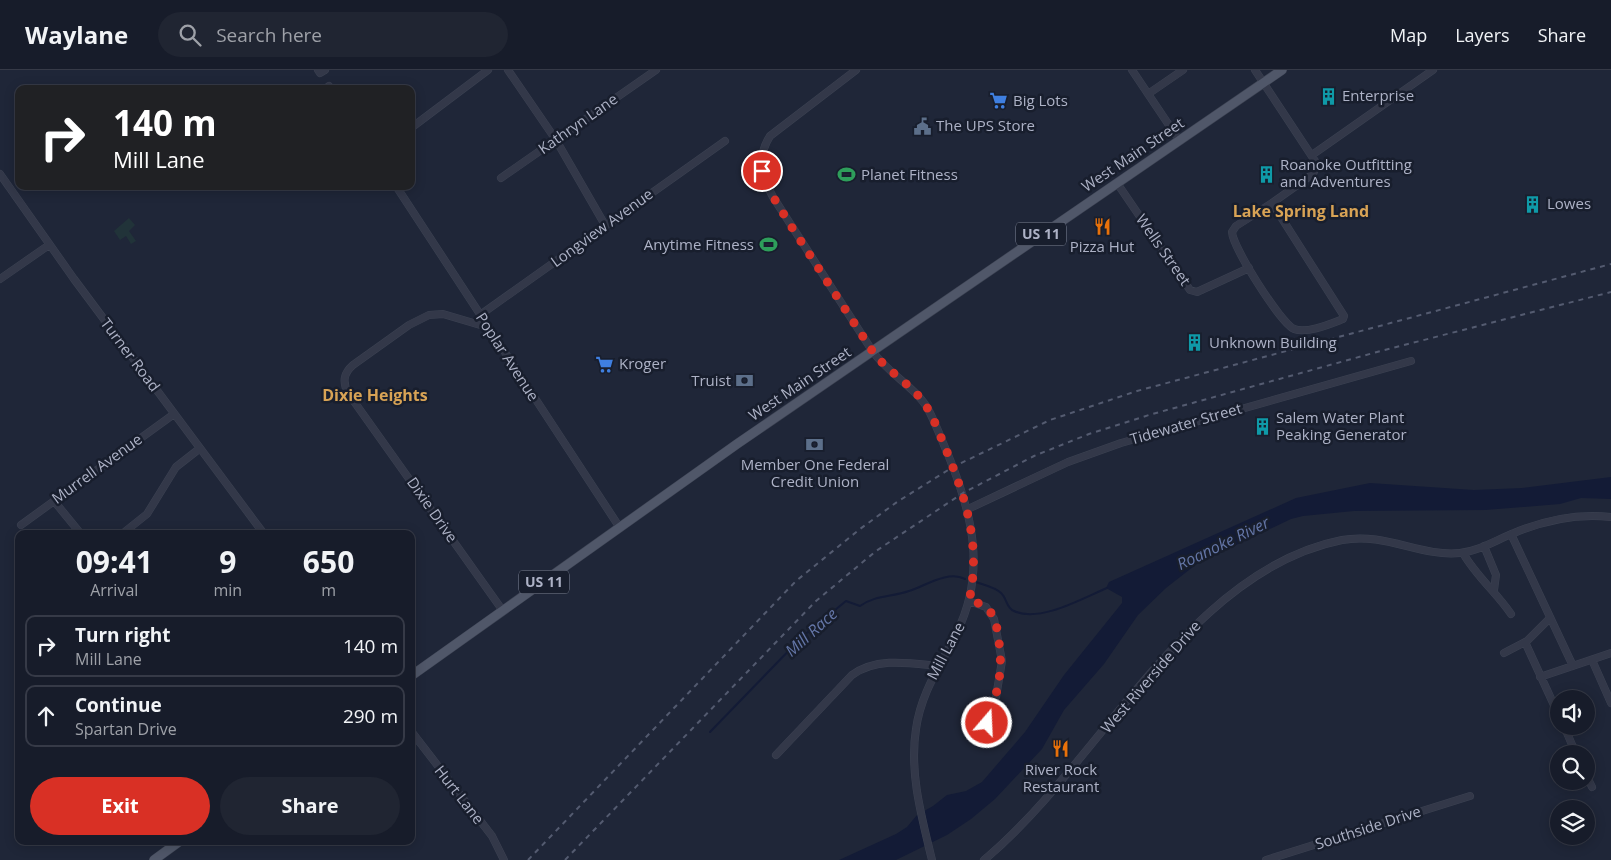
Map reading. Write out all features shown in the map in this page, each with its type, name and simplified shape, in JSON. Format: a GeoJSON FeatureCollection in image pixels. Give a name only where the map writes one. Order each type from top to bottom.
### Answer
{"type":"FeatureCollection","features":[{"type":"Feature","properties":{"kind":"main road","name":"West Main Street"},"geometry":{"type":"LineString","coordinates":[[415,673],[737,444],[1282,70]]}},
{"type":"Feature","properties":{"kind":"main road"},"geometry":{"type":"LineString","coordinates":[[154,860],[175,845]]}},
{"type":"Feature","properties":{"kind":"street"},"geometry":{"type":"LineString","coordinates":[[415,125],[488,70]]}},
{"type":"Feature","properties":{"kind":"street"},"geometry":{"type":"LineString","coordinates":[[508,70],[556,140],[605,225]]}},
{"type":"Feature","properties":{"kind":"street","name":"Kathryn Lane"},"geometry":{"type":"LineString","coordinates":[[501,178],[656,70]]}},
{"type":"Feature","properties":{"kind":"street","name":"Mill Lane"},"geometry":{"type":"LineString","coordinates":[[856,70],[770,136],[763,148],[761,165],[764,182],[873,352],[888,370],[918,395],[928,409],[968,508],[975,550],[969,601],[956,635],[938,666],[923,698],[915,730],[914,763],[921,809],[932,860]]}},
{"type":"Feature","properties":{"kind":"street"},"geometry":{"type":"LineString","coordinates":[[1132,70],[1179,140]]}},
{"type":"Feature","properties":{"kind":"street"},"geometry":{"type":"LineString","coordinates":[[1148,94],[1183,70]]}},
{"type":"Feature","properties":{"kind":"street"},"geometry":{"type":"LineString","coordinates":[[1256,70],[1317,164],[1316,170],[1272,203],[1236,226],[1232,232],[1234,241],[1277,311],[1292,327],[1304,330],[1344,318],[1272,203]]}},
{"type":"Feature","properties":{"kind":"street"},"geometry":{"type":"LineString","coordinates":[[1312,155],[1433,70]]}},
{"type":"Feature","properties":{"kind":"street","name":"Longview Avenue"},"geometry":{"type":"LineString","coordinates":[[480,315],[725,141]]}},
{"type":"Feature","properties":{"kind":"street","name":"Turner Road"},"geometry":{"type":"LineString","coordinates":[[0,174],[50,245],[261,530]]}},
{"type":"Feature","properties":{"kind":"street","name":"Wells Street"},"geometry":{"type":"LineString","coordinates":[[1117,183],[1190,290],[1197,292],[1249,268]]}},
{"type":"Feature","properties":{"kind":"street","name":"Poplar Avenue"},"geometry":{"type":"LineString","coordinates":[[399,190],[620,528]]}},
{"type":"Feature","properties":{"kind":"street"},"geometry":{"type":"LineString","coordinates":[[0,280],[50,245]]}},
{"type":"Feature","properties":{"kind":"street","name":"Dixie Drive"},"geometry":{"type":"LineString","coordinates":[[487,327],[461,318],[437,314],[420,318],[353,365],[346,373],[345,388],[503,611]]}},
{"type":"Feature","properties":{"kind":"street","name":"Tidewater Street"},"geometry":{"type":"LineString","coordinates":[[968,508],[1068,462],[1121,443],[1411,361]]}},
{"type":"Feature","properties":{"kind":"street","name":"Murrell Avenue"},"geometry":{"type":"LineString","coordinates":[[21,525],[174,414]]}},
{"type":"Feature","properties":{"kind":"street"},"geometry":{"type":"LineString","coordinates":[[127,530],[147,514],[176,467],[200,449]]}},
{"type":"Feature","properties":{"kind":"street"},"geometry":{"type":"LineString","coordinates":[[54,500],[77,530]]}},
{"type":"Feature","properties":{"kind":"street","name":"West Riverside Drive"},"geometry":{"type":"LineString","coordinates":[[984,860],[1019,829],[1046,800],[1188,632],[1212,609],[1253,578],[1296,556],[1344,540],[1383,540],[1444,553],[1463,552],[1558,518],[1584,516],[1611,517]]}},
{"type":"Feature","properties":{"kind":"street"},"geometry":{"type":"LineString","coordinates":[[1512,534],[1573,666]]}},
{"type":"Feature","properties":{"kind":"street"},"geometry":{"type":"LineString","coordinates":[[1484,546],[1496,575],[1494,590]]}},
{"type":"Feature","properties":{"kind":"street"},"geometry":{"type":"LineString","coordinates":[[1463,552],[1478,577],[1494,590],[1511,614]]}},
{"type":"Feature","properties":{"kind":"street"},"geometry":{"type":"LineString","coordinates":[[969,601],[986,607],[994,619],[1002,661],[997,691],[982,736]]}},
{"type":"Feature","properties":{"kind":"street"},"geometry":{"type":"LineString","coordinates":[[1504,653],[1525,642],[1550,618]]}},
{"type":"Feature","properties":{"kind":"street"},"geometry":{"type":"LineString","coordinates":[[1525,642],[1550,698]]}},
{"type":"Feature","properties":{"kind":"street"},"geometry":{"type":"LineString","coordinates":[[1540,677],[1611,653]]}},
{"type":"Feature","properties":{"kind":"street"},"geometry":{"type":"LineString","coordinates":[[1592,660],[1611,702]]}},
{"type":"Feature","properties":{"kind":"street"},"geometry":{"type":"LineString","coordinates":[[776,755],[852,675],[866,666],[888,663],[938,666]]}},
{"type":"Feature","properties":{"kind":"street","name":"Hurt Lane"},"geometry":{"type":"LineString","coordinates":[[415,736],[492,836],[504,860]]}},
{"type":"Feature","properties":{"kind":"street","name":"Southside Drive"},"geometry":{"type":"LineString","coordinates":[[1266,860],[1470,796]]}},
{"type":"Feature","properties":{"kind":"shaded area"},"geometry":{"type":"Polygon","coordinates":[[[129,218],[135,225],[129,231],[136,241],[131,244],[126,236],[120,240],[114,231],[129,218]]]}},
{"type":"Feature","properties":{"kind":"water","name":"Roanoke River"},"geometry":{"type":"Polygon","coordinates":[[[1611,477],[1611,499],[1581,498],[1560,504],[1485,510],[1354,511],[1303,516],[1291,519],[1198,563],[1166,588],[1138,615],[1104,664],[1064,710],[1042,749],[995,799],[971,819],[947,835],[896,860],[839,860],[896,834],[907,827],[917,815],[947,795],[966,791],[982,782],[1025,732],[1064,675],[1122,603],[1122,597],[1106,588],[1109,582],[1296,498],[1370,483],[1474,490],[1522,488],[1611,477]]]}},
{"type":"Feature","properties":{"kind":"waterway","name":"Mill Race"},"geometry":{"type":"LineString","coordinates":[[710,732],[802,637],[846,601],[860,606],[878,598],[903,593],[951,576],[965,579]]}},
{"type":"Feature","properties":{"kind":"waterway","name":"Mill Race"},"geometry":{"type":"LineString","coordinates":[[976,582],[999,591],[1011,610],[1024,614],[1049,612],[1107,588]]}},
{"type":"Feature","properties":{"kind":"railway"},"geometry":{"type":"LineString","coordinates":[[528,860],[796,581],[860,529],[897,502],[953,467],[1050,420],[1137,391],[1611,264]]}},
{"type":"Feature","properties":{"kind":"railway"},"geometry":{"type":"LineString","coordinates":[[565,860],[816,601],[876,551],[963,493],[1034,456],[1089,434],[1149,415],[1377,352],[1611,292]]}},
{"type":"Feature","properties":{"kind":"place","name":"Enterprise"},"geometry":{"type":"Point","coordinates":[1328,96]}},
{"type":"Feature","properties":{"kind":"place","name":"Big Lots"},"geometry":{"type":"Point","coordinates":[999,101]}},
{"type":"Feature","properties":{"kind":"place","name":"The UPS Store"},"geometry":{"type":"Point","coordinates":[922,126]}},
{"type":"Feature","properties":{"kind":"place","name":"Roanoke Outfitting and Adventures"},"geometry":{"type":"Point","coordinates":[1266,174]}},
{"type":"Feature","properties":{"kind":"place","name":"Planet Fitness"},"geometry":{"type":"Point","coordinates":[847,175]}},
{"type":"Feature","properties":{"kind":"place","name":"Lowes"},"geometry":{"type":"Point","coordinates":[1533,204]}},
{"type":"Feature","properties":{"kind":"place","name":"Pizza Hut"},"geometry":{"type":"Point","coordinates":[1102,226]}},
{"type":"Feature","properties":{"kind":"place","name":"Anytime Fitness"},"geometry":{"type":"Point","coordinates":[768,245]}},
{"type":"Feature","properties":{"kind":"place","name":"Unknown Building"},"geometry":{"type":"Point","coordinates":[1195,343]}},
{"type":"Feature","properties":{"kind":"place","name":"Kroger"},"geometry":{"type":"Point","coordinates":[605,364]}},
{"type":"Feature","properties":{"kind":"place","name":"Truist"},"geometry":{"type":"Point","coordinates":[745,381]}},
{"type":"Feature","properties":{"kind":"place","name":"Salem Water Plant Peaking Generator"},"geometry":{"type":"Point","coordinates":[1262,427]}},
{"type":"Feature","properties":{"kind":"place","name":"Member One Federal Credit Union"},"geometry":{"type":"Point","coordinates":[815,444]}},
{"type":"Feature","properties":{"kind":"place","name":"River Rock Restaurant"},"geometry":{"type":"Point","coordinates":[1061,749]}},
{"type":"Feature","properties":{"kind":"district","name":"Lake Spring Land"},"geometry":{"type":"Point","coordinates":[1301,211]}},
{"type":"Feature","properties":{"kind":"district","name":"Dixie Heights"},"geometry":{"type":"Point","coordinates":[375,395]}},
{"type":"Feature","properties":{"kind":"route"},"geometry":{"type":"LineString","coordinates":[[762,171],[764,182],[773,197],[873,352],[888,370],[924,402],[953,467],[968,508],[974,537],[975,564],[969,601],[986,607],[994,619],[1000,647],[1001,677],[987,723]]}}]}
